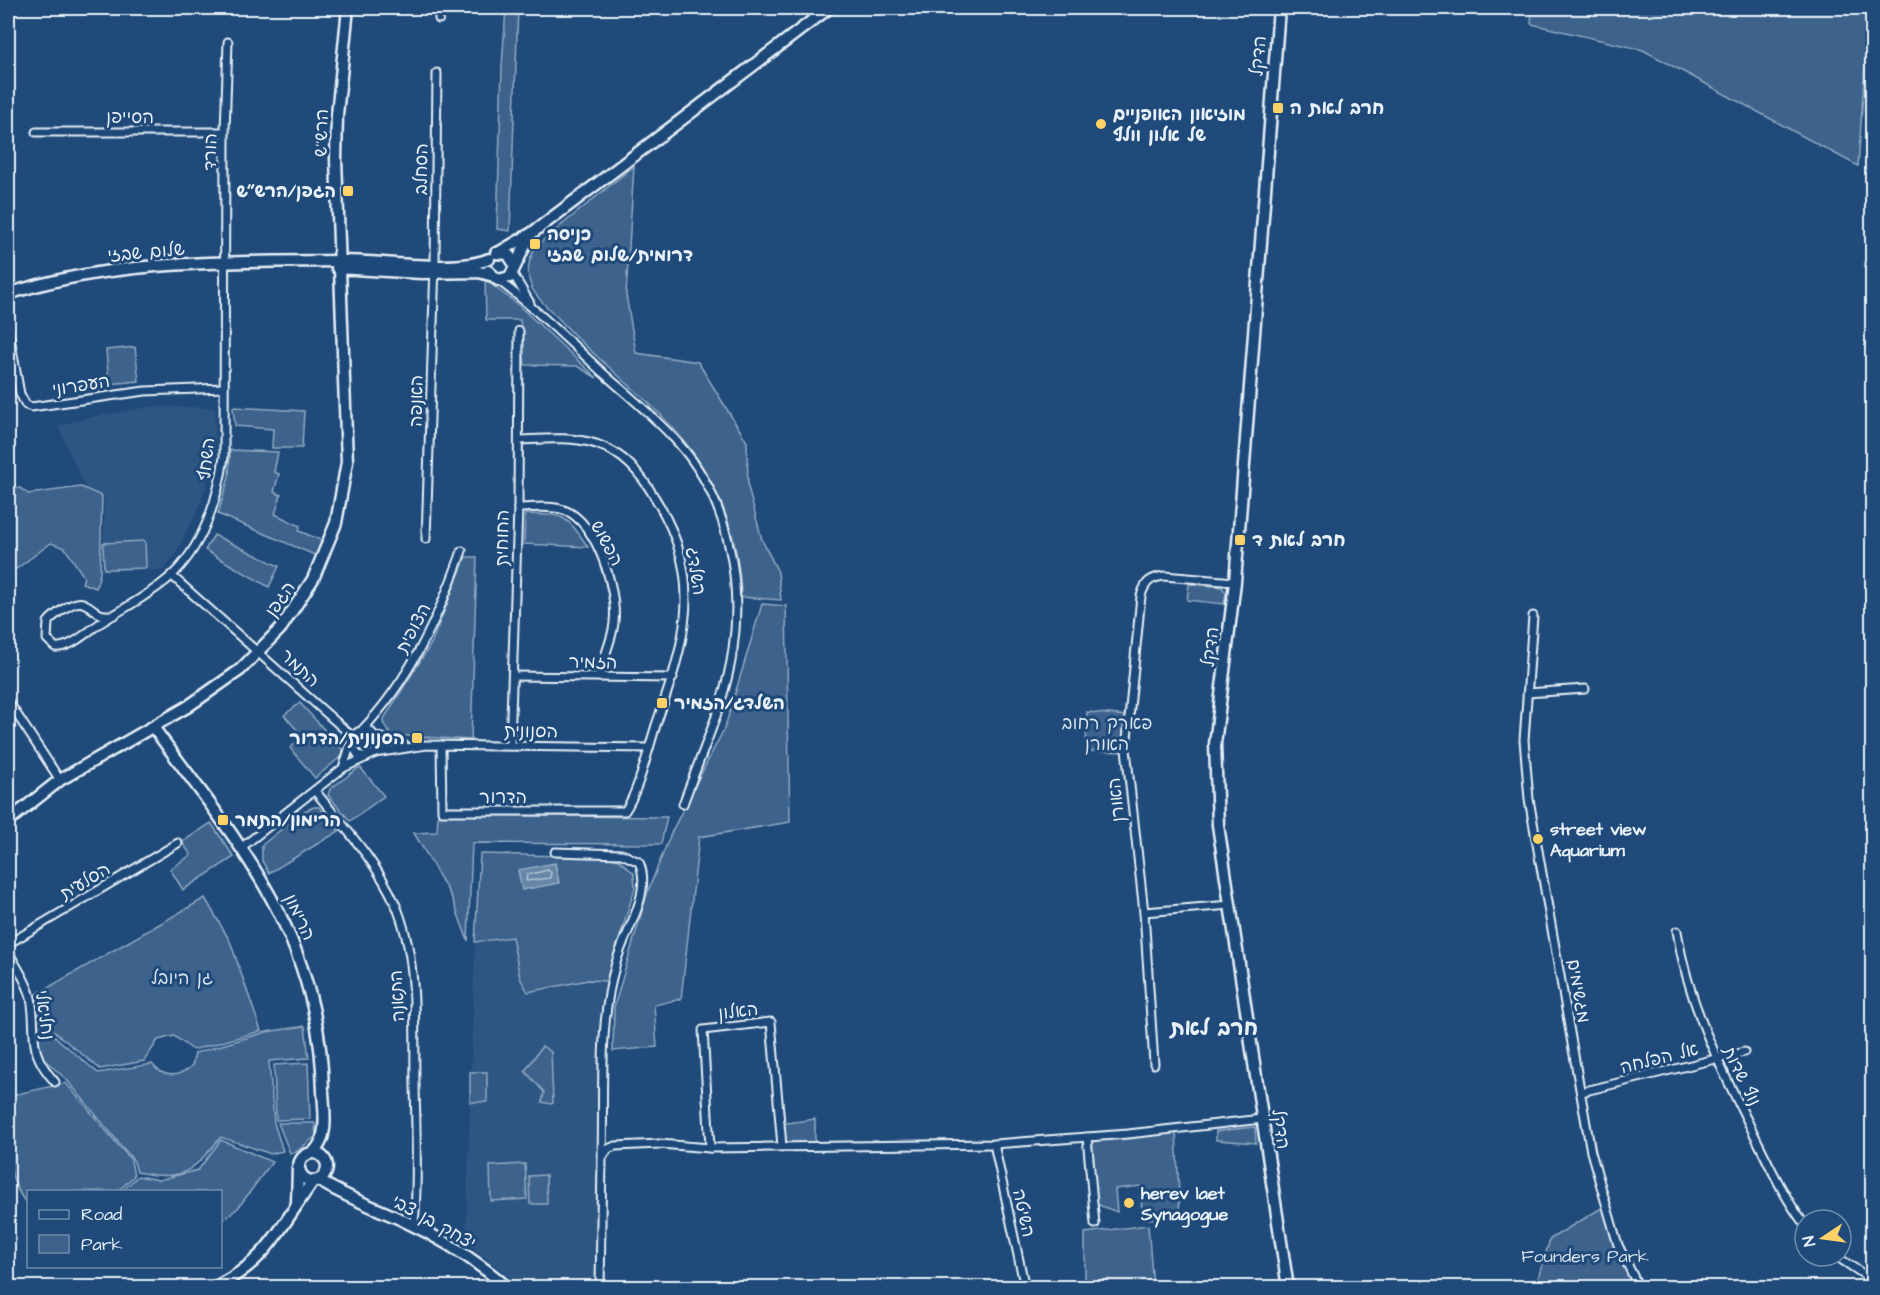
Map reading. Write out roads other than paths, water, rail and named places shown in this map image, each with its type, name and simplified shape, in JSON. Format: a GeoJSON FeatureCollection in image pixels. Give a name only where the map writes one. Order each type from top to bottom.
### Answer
{"type":"FeatureCollection","features":[{"type":"Feature","properties":{"kind":"street"},"geometry":{"type":"LineString","coordinates":[[340,8],[348,8]]}},
{"type":"Feature","properties":{"kind":"street","name":"הרש''ש"},"geometry":{"type":"LineString","coordinates":[[341,265],[336,140],[348,8]]}},
{"type":"Feature","properties":{"kind":"street"},"geometry":{"type":"LineString","coordinates":[[439,8],[439,19]]}},
{"type":"Feature","properties":{"kind":"street"},"geometry":{"type":"LineString","coordinates":[[796,31],[820,8]]}},
{"type":"Feature","properties":{"kind":"street"},"geometry":{"type":"LineString","coordinates":[[683,804],[719,701],[733,651],[736,596],[727,536],[708,488],[681,446],[536,310],[494,277],[487,267],[494,256],[532,233],[829,8]]}},
{"type":"Feature","properties":{"kind":"street","name":"הדקל"},"geometry":{"type":"LineString","coordinates":[[1279,8],[1236,582],[1214,762],[1217,817],[1288,1287]]}},
{"type":"Feature","properties":{"kind":"street","name":"הורד"},"geometry":{"type":"LineString","coordinates":[[224,263],[228,42]]}},
{"type":"Feature","properties":{"kind":"street","name":"הסחלב"},"geometry":{"type":"LineString","coordinates":[[435,268],[436,73]]}},
{"type":"Feature","properties":{"kind":"street","name":"הסייפן"},"geometry":{"type":"LineString","coordinates":[[36,132],[225,132]]}},
{"type":"Feature","properties":{"kind":"street"},"geometry":{"type":"LineString","coordinates":[[494,277],[506,279],[514,270],[519,253],[532,233]]}},
{"type":"Feature","properties":{"kind":"street"},"geometry":{"type":"LineString","coordinates":[[494,256],[508,254],[536,310]]}},
{"type":"Feature","properties":{"kind":"street","name":"שלום שבזי"},"geometry":{"type":"LineString","coordinates":[[435,268],[474,263],[494,256]]}},
{"type":"Feature","properties":{"kind":"street","name":"שלום שבזי"},"geometry":{"type":"LineString","coordinates":[[8,294],[84,274],[156,266],[224,263],[289,262],[435,268],[479,272],[494,277]]}},
{"type":"Feature","properties":{"kind":"street","name":"השחף"},"geometry":{"type":"LineString","coordinates":[[114,615],[99,615],[83,603],[74,604],[48,622],[47,639],[55,646],[67,645],[114,615],[171,575],[198,538],[217,495],[224,458],[224,263]]}},
{"type":"Feature","properties":{"kind":"street","name":"הגפן"},"geometry":{"type":"LineString","coordinates":[[8,820],[60,780],[153,727],[226,681],[260,652],[286,622],[313,579],[328,544],[341,500],[348,442],[341,265]]}},
{"type":"Feature","properties":{"kind":"street","name":"האנפה"},"geometry":{"type":"LineString","coordinates":[[426,538],[435,268]]}},
{"type":"Feature","properties":{"kind":"street","name":"העפרוני"},"geometry":{"type":"LineString","coordinates":[[8,326],[20,394],[26,405],[30,407],[145,391],[224,388]]}},
{"type":"Feature","properties":{"kind":"street","name":"החוחית"},"geometry":{"type":"LineString","coordinates":[[510,746],[518,508],[519,331]]}},
{"type":"Feature","properties":{"kind":"street","name":"השלדג"},"geometry":{"type":"LineString","coordinates":[[519,440],[578,440],[607,448],[632,465],[652,492],[677,541],[685,580],[684,635],[673,678],[628,806]]}},
{"type":"Feature","properties":{"kind":"street","name":"הפשוש"},"geometry":{"type":"LineString","coordinates":[[518,508],[557,508],[570,513],[593,540],[603,558],[615,607],[612,638],[600,677]]}},
{"type":"Feature","properties":{"kind":"street","name":"הצופית"},"geometry":{"type":"LineString","coordinates":[[362,730],[377,712],[428,637],[462,551]]}},
{"type":"Feature","properties":{"kind":"street","name":"התמר"},"geometry":{"type":"LineString","coordinates":[[171,575],[260,652],[352,741]]}},
{"type":"Feature","properties":{"kind":"street","name":"האורן"},"geometry":{"type":"LineString","coordinates":[[1144,912],[1126,749],[1144,585],[1152,578],[1164,576],[1236,582]]}},
{"type":"Feature","properties":{"kind":"street","name":"מגשימים"},"geometry":{"type":"LineString","coordinates":[[1533,616],[1524,740],[1529,799],[1591,1152],[1618,1245],[1639,1287]]}},
{"type":"Feature","properties":{"kind":"street","name":"הזמיר"},"geometry":{"type":"LineString","coordinates":[[513,676],[673,678]]}},
{"type":"Feature","properties":{"kind":"street"},"geometry":{"type":"LineString","coordinates":[[1527,693],[1585,689]]}},
{"type":"Feature","properties":{"kind":"street"},"geometry":{"type":"LineString","coordinates":[[8,701],[60,780]]}},
{"type":"Feature","properties":{"kind":"street","name":"הצופית"},"geometry":{"type":"LineString","coordinates":[[376,734],[377,712]]}},
{"type":"Feature","properties":{"kind":"street","name":"הרימון"},"geometry":{"type":"LineString","coordinates":[[153,727],[242,847],[283,917],[307,979],[315,1010],[323,1078],[324,1129],[321,1143],[314,1152]]}},
{"type":"Feature","properties":{"kind":"street"},"geometry":{"type":"LineString","coordinates":[[242,847],[316,792],[344,768],[375,753],[379,745],[376,734],[362,730],[352,741],[344,768]]}},
{"type":"Feature","properties":{"kind":"street","name":"הסנונית"},"geometry":{"type":"LineString","coordinates":[[376,734],[395,744],[412,746],[649,748]]}},
{"type":"Feature","properties":{"kind":"street"},"geometry":{"type":"LineString","coordinates":[[352,741],[358,755],[367,757]]}},
{"type":"Feature","properties":{"kind":"street","name":"הדרור"},"geometry":{"type":"LineString","coordinates":[[441,745],[442,811],[620,812],[628,806]]}},
{"type":"Feature","properties":{"kind":"street","name":"הסנונית"},"geometry":{"type":"LineString","coordinates":[[375,753],[412,746]]}},
{"type":"Feature","properties":{"kind":"street","name":"התאנה"},"geometry":{"type":"LineString","coordinates":[[316,792],[381,878],[401,918],[409,949],[414,1017],[414,1226]]}},
{"type":"Feature","properties":{"kind":"street","name":"הסלעית"},"geometry":{"type":"LineString","coordinates":[[8,944],[178,843]]}},
{"type":"Feature","properties":{"kind":"street"},"geometry":{"type":"LineString","coordinates":[[555,852],[622,854],[639,862],[643,879],[641,897],[623,942],[610,985],[606,1032],[600,1287]]}},
{"type":"Feature","properties":{"kind":"street"},"geometry":{"type":"LineString","coordinates":[[1154,1064],[1144,912],[1231,906]]}},
{"type":"Feature","properties":{"kind":"street","name":"נוף שדות"},"geometry":{"type":"LineString","coordinates":[[1677,931],[1690,990],[1716,1059],[1784,1194],[1793,1208]]}},
{"type":"Feature","properties":{"kind":"street","name":"נחליאלי"},"geometry":{"type":"LineString","coordinates":[[8,951],[29,991],[36,1054],[40,1066],[55,1082]]}},
{"type":"Feature","properties":{"kind":"street","name":"האלון"},"geometry":{"type":"LineString","coordinates":[[710,1149],[703,1030],[771,1022],[782,1146]]}},
{"type":"Feature","properties":{"kind":"street","name":"אל הפלחה"},"geometry":{"type":"LineString","coordinates":[[1581,1092],[1744,1052]]}},
{"type":"Feature","properties":{"kind":"street"},"geometry":{"type":"LineString","coordinates":[[602,1158],[608,1149],[623,1146],[660,1144],[710,1149],[994,1144],[1262,1119]]}},
{"type":"Feature","properties":{"kind":"street"},"geometry":{"type":"LineString","coordinates":[[1087,1137],[1095,1224]]}},
{"type":"Feature","properties":{"kind":"street","name":"השיטה"},"geometry":{"type":"LineString","coordinates":[[994,1144],[1024,1287]]}},
{"type":"Feature","properties":{"kind":"street"},"geometry":{"type":"LineString","coordinates":[[297,1204],[298,1167],[305,1154],[314,1152],[326,1160],[328,1180],[340,1194]]}},
{"type":"Feature","properties":{"kind":"street"},"geometry":{"type":"LineString","coordinates":[[298,1167],[302,1176],[316,1181]]}},
{"type":"Feature","properties":{"kind":"street"},"geometry":{"type":"LineString","coordinates":[[213,1287],[237,1274],[258,1258],[278,1236],[297,1204],[316,1181],[327,1172]]}},
{"type":"Feature","properties":{"kind":"street","name":"יצחק בן צבי"},"geometry":{"type":"LineString","coordinates":[[316,1181],[414,1226],[508,1287]]}},
{"type":"Feature","properties":{"kind":"street"},"geometry":{"type":"LineString","coordinates":[[1853,1267],[1872,1280]]}},
{"type":"Feature","properties":{"kind":"water"},"geometry":{"type":"Polygon","coordinates":[[[555,863],[559,883],[522,890],[518,870],[555,863]]]}},
{"type":"Feature","properties":{"kind":"place","name":"חרב לאת ה"},"geometry":{"type":"Point","coordinates":[1278,108]}},
{"type":"Feature","properties":{"kind":"place","name":"מוזיאון האופניים של אלון וולף"},"geometry":{"type":"Point","coordinates":[1101,124]}},
{"type":"Feature","properties":{"kind":"place","name":"הגפן/הרש״ש"},"geometry":{"type":"Point","coordinates":[348,191]}},
{"type":"Feature","properties":{"kind":"place","name":"כניסה דרומית/שלום שבזי"},"geometry":{"type":"Point","coordinates":[535,244]}},
{"type":"Feature","properties":{"kind":"place","name":"חרב לאת ד"},"geometry":{"type":"Point","coordinates":[1240,540]}},
{"type":"Feature","properties":{"kind":"place","name":"השלדג/הזמיר"},"geometry":{"type":"Point","coordinates":[662,703]}},
{"type":"Feature","properties":{"kind":"place","name":"הסנונית/הדרור"},"geometry":{"type":"Point","coordinates":[417,738]}},
{"type":"Feature","properties":{"kind":"place","name":"הרימון/התמר"},"geometry":{"type":"Point","coordinates":[223,820]}},
{"type":"Feature","properties":{"kind":"place","name":"street view Aquarium"},"geometry":{"type":"Point","coordinates":[1538,839]}},
{"type":"Feature","properties":{"kind":"place","name":"herev laet Synagogue"},"geometry":{"type":"Point","coordinates":[1129,1203]}},
{"type":"Feature","properties":{"kind":"district","name":"חרב לאת"},"geometry":{"type":"Point","coordinates":[1214,1028]}},
{"type":"Feature","properties":{"kind":"park label","name":"פארק רחוב האורן"},"geometry":{"type":"Point","coordinates":[1107,733]}},
{"type":"Feature","properties":{"kind":"park label","name":"גן היובל"},"geometry":{"type":"Point","coordinates":[182,978]}},
{"type":"Feature","properties":{"kind":"park label","name":"Founders Park"},"geometry":{"type":"Point","coordinates":[1585,1256]}}]}
